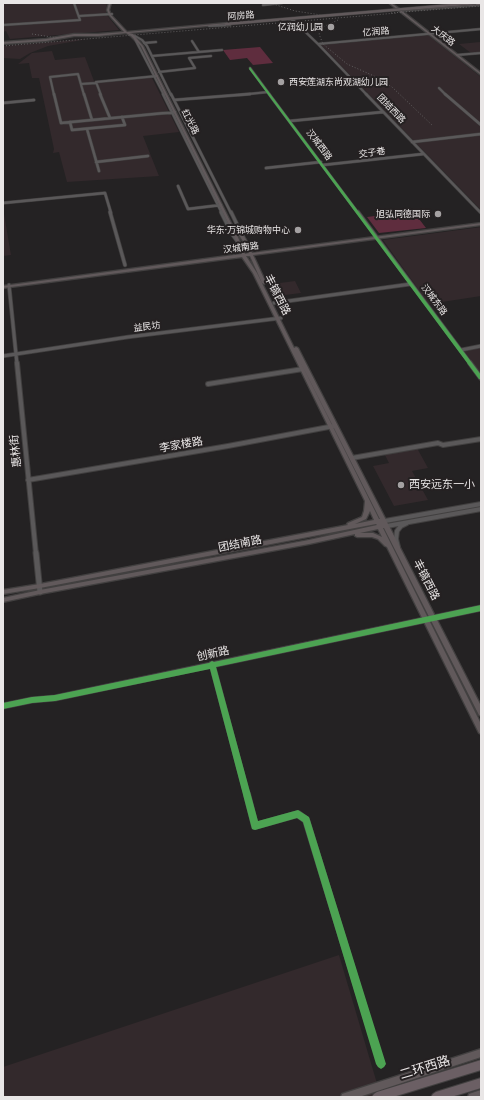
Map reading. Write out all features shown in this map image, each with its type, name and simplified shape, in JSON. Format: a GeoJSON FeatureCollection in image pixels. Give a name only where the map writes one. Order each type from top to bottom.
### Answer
{"type":"FeatureCollection","features":[{"type":"Feature","properties":{"kind":"highway","name":"二环西路"},"geometry":{"type":"LineString","coordinates":[[377,1097],[481,1065]]}},
{"type":"Feature","properties":{"kind":"highway"},"geometry":{"type":"LineString","coordinates":[[436,1097],[481,1083]]}},
{"type":"Feature","properties":{"kind":"main road"},"geometry":{"type":"LineString","coordinates":[[110,14],[111,3]]}},
{"type":"Feature","properties":{"kind":"main road"},"geometry":{"type":"LineString","coordinates":[[390,3],[401,10],[473,3]]}},
{"type":"Feature","properties":{"kind":"main road"},"geometry":{"type":"LineString","coordinates":[[394,3],[401,10]]}},
{"type":"Feature","properties":{"kind":"main road","name":"阿房路"},"geometry":{"type":"LineString","coordinates":[[401,10],[481,4]]}},
{"type":"Feature","properties":{"kind":"main road","name":"阿房路"},"geometry":{"type":"LineString","coordinates":[[3,43],[46,40],[74,35],[98,35],[481,4]]}},
{"type":"Feature","properties":{"kind":"main road","name":"大庆路"},"geometry":{"type":"LineString","coordinates":[[401,10],[481,70]]}},
{"type":"Feature","properties":{"kind":"main road","name":"大庆路"},"geometry":{"type":"LineString","coordinates":[[401,10],[430,35],[481,74]]}},
{"type":"Feature","properties":{"kind":"main road","name":"红光路"},"geometry":{"type":"LineString","coordinates":[[110,14],[128,32],[142,43],[233,223],[251,253]]}},
{"type":"Feature","properties":{"kind":"main road","name":"红光路"},"geometry":{"type":"LineString","coordinates":[[149,58],[156,76],[244,254]]}},
{"type":"Feature","properties":{"kind":"main road","name":"汉城南路"},"geometry":{"type":"LineString","coordinates":[[3,286],[481,223]]}},
{"type":"Feature","properties":{"kind":"main road","name":"丰镐西路"},"geometry":{"type":"LineString","coordinates":[[251,253],[303,369],[352,458],[426,619],[481,731]]}},
{"type":"Feature","properties":{"kind":"main road","name":"丰镐西路"},"geometry":{"type":"LineString","coordinates":[[244,254],[279,318],[334,427],[365,496],[382,524]]}},
{"type":"Feature","properties":{"kind":"main road"},"geometry":{"type":"LineString","coordinates":[[334,534],[364,518],[368,508],[365,496]]}},
{"type":"Feature","properties":{"kind":"main road","name":"团结南路"},"geometry":{"type":"LineString","coordinates":[[3,592],[40,589],[382,524]]}},
{"type":"Feature","properties":{"kind":"main road"},"geometry":{"type":"LineString","coordinates":[[334,534],[373,535],[383,540],[396,552]]}},
{"type":"Feature","properties":{"kind":"main road","name":"丰镐西路"},"geometry":{"type":"LineString","coordinates":[[396,552],[433,617],[481,713]]}},
{"type":"Feature","properties":{"kind":"main road","name":"团结南路"},"geometry":{"type":"LineString","coordinates":[[3,600],[40,589]]}},
{"type":"Feature","properties":{"kind":"main road"},"geometry":{"type":"LineString","coordinates":[[345,1097],[481,1053]]}},
{"type":"Feature","properties":{"kind":"main road"},"geometry":{"type":"LineString","coordinates":[[472,1097],[481,1094]]}},
{"type":"Feature","properties":{"kind":"street"},"geometry":{"type":"LineString","coordinates":[[3,26],[80,20],[74,3]]}},
{"type":"Feature","properties":{"kind":"street"},"geometry":{"type":"LineString","coordinates":[[262,5],[282,3]]}},
{"type":"Feature","properties":{"kind":"street"},"geometry":{"type":"LineString","coordinates":[[79,16],[110,14]]}},
{"type":"Feature","properties":{"kind":"street","name":"团结西路"},"geometry":{"type":"LineString","coordinates":[[209,25],[285,18],[294,21],[481,213]]}},
{"type":"Feature","properties":{"kind":"street","name":"亿润路"},"geometry":{"type":"LineString","coordinates":[[318,44],[430,35],[481,29]]}},
{"type":"Feature","properties":{"kind":"street"},"geometry":{"type":"LineString","coordinates":[[134,36],[143,52]]}},
{"type":"Feature","properties":{"kind":"street"},"geometry":{"type":"LineString","coordinates":[[134,36],[144,43],[149,51],[149,58]]}},
{"type":"Feature","properties":{"kind":"street"},"geometry":{"type":"LineString","coordinates":[[136,40],[139,49],[149,58],[222,50]]}},
{"type":"Feature","properties":{"kind":"street"},"geometry":{"type":"LineString","coordinates":[[192,41],[200,52]]}},
{"type":"Feature","properties":{"kind":"street"},"geometry":{"type":"LineString","coordinates":[[144,43],[156,42]]}},
{"type":"Feature","properties":{"kind":"street"},"geometry":{"type":"LineString","coordinates":[[139,49],[149,58],[160,72],[245,241]]}},
{"type":"Feature","properties":{"kind":"street"},"geometry":{"type":"LineString","coordinates":[[457,55],[481,53]]}},
{"type":"Feature","properties":{"kind":"street"},"geometry":{"type":"LineString","coordinates":[[160,72],[195,68],[189,58],[211,56]]}},
{"type":"Feature","properties":{"kind":"street","name":"汉城西路"},"geometry":{"type":"LineString","coordinates":[[250,68],[375,236]]}},
{"type":"Feature","properties":{"kind":"street"},"geometry":{"type":"LineString","coordinates":[[92,120],[78,74],[50,77],[61,123],[92,120],[110,118],[174,112]]}},
{"type":"Feature","properties":{"kind":"street"},"geometry":{"type":"LineString","coordinates":[[81,84],[156,76]]}},
{"type":"Feature","properties":{"kind":"street"},"geometry":{"type":"LineString","coordinates":[[96,83],[110,118]]}},
{"type":"Feature","properties":{"kind":"street"},"geometry":{"type":"LineString","coordinates":[[439,88],[481,125]]}},
{"type":"Feature","properties":{"kind":"street"},"geometry":{"type":"LineString","coordinates":[[174,100],[268,92]]}},
{"type":"Feature","properties":{"kind":"street"},"geometry":{"type":"LineString","coordinates":[[3,103],[34,100]]}},
{"type":"Feature","properties":{"kind":"street"},"geometry":{"type":"LineString","coordinates":[[290,121],[383,112]]}},
{"type":"Feature","properties":{"kind":"street"},"geometry":{"type":"LineString","coordinates":[[70,122],[72,130],[87,129],[125,125],[122,117]]}},
{"type":"Feature","properties":{"kind":"street"},"geometry":{"type":"LineString","coordinates":[[87,129],[99,171]]}},
{"type":"Feature","properties":{"kind":"street"},"geometry":{"type":"LineString","coordinates":[[412,142],[481,134]]}},
{"type":"Feature","properties":{"kind":"street","name":"交子巷"},"geometry":{"type":"LineString","coordinates":[[266,168],[423,154]]}},
{"type":"Feature","properties":{"kind":"street"},"geometry":{"type":"LineString","coordinates":[[96,162],[148,156]]}},
{"type":"Feature","properties":{"kind":"street"},"geometry":{"type":"LineString","coordinates":[[178,186],[188,208],[220,205]]}},
{"type":"Feature","properties":{"kind":"street"},"geometry":{"type":"LineString","coordinates":[[3,203],[105,193],[125,265]]}},
{"type":"Feature","properties":{"kind":"street","name":"汉城东路"},"geometry":{"type":"LineString","coordinates":[[375,236],[481,378]]}},
{"type":"Feature","properties":{"kind":"street"},"geometry":{"type":"LineString","coordinates":[[274,303],[411,284]]}},
{"type":"Feature","properties":{"kind":"street","name":"惠林街"},"geometry":{"type":"LineString","coordinates":[[9,286],[40,589]]}},
{"type":"Feature","properties":{"kind":"street","name":"益民坊"},"geometry":{"type":"LineString","coordinates":[[3,356],[128,337],[279,318]]}},
{"type":"Feature","properties":{"kind":"street"},"geometry":{"type":"LineString","coordinates":[[461,350],[481,346]]}},
{"type":"Feature","properties":{"kind":"street"},"geometry":{"type":"LineString","coordinates":[[208,384],[303,369]]}},
{"type":"Feature","properties":{"kind":"street","name":"李家楼路"},"geometry":{"type":"LineString","coordinates":[[28,480],[221,448],[334,427]]}},
{"type":"Feature","properties":{"kind":"street"},"geometry":{"type":"LineString","coordinates":[[352,458],[438,443],[443,445],[481,439]]}},
{"type":"Feature","properties":{"kind":"street","name":"团结南路"},"geometry":{"type":"LineString","coordinates":[[382,524],[481,504]]}},
{"type":"Feature","properties":{"kind":"street","name":"团结南路"},"geometry":{"type":"LineString","coordinates":[[382,524],[412,522],[481,509]]}},
{"type":"Feature","properties":{"kind":"street"},"geometry":{"type":"LineString","coordinates":[[396,552],[397,531],[402,526],[412,522]]}},
{"type":"Feature","properties":{"kind":"street","name":"创新路"},"geometry":{"type":"LineString","coordinates":[[3,706],[32,700],[56,698],[481,608]]}},
{"type":"Feature","properties":{"kind":"street"},"geometry":{"type":"LineString","coordinates":[[212,664],[255,826],[298,814],[306,820],[381,1064]]}},
{"type":"Feature","properties":{"kind":"shaded area"},"geometry":{"type":"Polygon","coordinates":[[[3,3],[107,3],[106,14],[119,30],[10,39],[6,31],[3,32],[3,3]]]}},
{"type":"Feature","properties":{"kind":"shaded area"},"geometry":{"type":"Polygon","coordinates":[[[428,35],[481,77],[481,210],[321,45],[428,35]]]}},
{"type":"Feature","properties":{"kind":"shaded area"},"geometry":{"type":"Polygon","coordinates":[[[88,39],[48,46],[30,53],[20,59],[3,58],[3,46],[88,39]]]}},
{"type":"Feature","properties":{"kind":"shaded area"},"geometry":{"type":"Polygon","coordinates":[[[480,42],[481,52],[471,53],[459,44],[480,42]]]}},
{"type":"Feature","properties":{"kind":"shaded area"},"geometry":{"type":"Polygon","coordinates":[[[260,47],[273,63],[253,65],[247,58],[230,60],[223,50],[260,47]]]}},
{"type":"Feature","properties":{"kind":"shaded area"},"geometry":{"type":"Polygon","coordinates":[[[52,51],[55,60],[85,57],[94,81],[151,76],[179,132],[143,136],[159,176],[67,182],[59,152],[53,153],[54,149],[39,78],[32,78],[29,63],[18,64],[32,53],[52,51]]]}},
{"type":"Feature","properties":{"kind":"shaded area"},"geometry":{"type":"Polygon","coordinates":[[[3,208],[11,255],[3,256],[3,208]]]}},
{"type":"Feature","properties":{"kind":"shaded area"},"geometry":{"type":"Polygon","coordinates":[[[413,211],[426,228],[379,233],[367,217],[413,211]]]}},
{"type":"Feature","properties":{"kind":"shaded area"},"geometry":{"type":"Polygon","coordinates":[[[481,227],[481,296],[429,304],[383,240],[481,227]]]}},
{"type":"Feature","properties":{"kind":"shaded area"},"geometry":{"type":"Polygon","coordinates":[[[295,281],[301,293],[277,296],[272,284],[295,281]]]}},
{"type":"Feature","properties":{"kind":"shaded area"},"geometry":{"type":"Polygon","coordinates":[[[481,347],[481,374],[463,350],[481,347]]]}},
{"type":"Feature","properties":{"kind":"shaded area","name":"西安远东一小"},"geometry":{"type":"Polygon","coordinates":[[[417,448],[428,468],[412,471],[428,500],[394,506],[373,466],[389,463],[384,453],[417,448]]]}},
{"type":"Feature","properties":{"kind":"shaded area"},"geometry":{"type":"Polygon","coordinates":[[[339,955],[381,1097],[3,1097],[3,1067],[339,955]]]}},
{"type":"Feature","properties":{"kind":"railway"},"geometry":{"type":"LineString","coordinates":[[270,3],[295,11],[321,15]]}},
{"type":"Feature","properties":{"kind":"railway"},"geometry":{"type":"LineString","coordinates":[[391,13],[481,6]]}},
{"type":"Feature","properties":{"kind":"railway"},"geometry":{"type":"LineString","coordinates":[[3,46],[397,13]]}},
{"type":"Feature","properties":{"kind":"railway"},"geometry":{"type":"LineString","coordinates":[[338,20],[323,27],[319,34],[323,44],[347,64],[374,76],[392,87],[433,126]]}},
{"type":"Feature","properties":{"kind":"railway"},"geometry":{"type":"LineString","coordinates":[[32,34],[58,38]]}},
{"type":"Feature","properties":{"kind":"cycle path"},"geometry":{"type":"LineString","coordinates":[[250,68],[481,378]]}},
{"type":"Feature","properties":{"kind":"cycle path"},"geometry":{"type":"LineString","coordinates":[[3,706],[32,700],[55,698],[481,608]]}},
{"type":"Feature","properties":{"kind":"cycle path"},"geometry":{"type":"LineString","coordinates":[[212,664],[255,826],[298,814],[306,820],[381,1064]]}},
{"type":"Feature","properties":{"kind":"place","name":"亿润幼儿园"},"geometry":{"type":"Point","coordinates":[331,27]}},
{"type":"Feature","properties":{"kind":"place","name":"西安莲湖东尚观湖幼儿园"},"geometry":{"type":"Point","coordinates":[281,82]}},
{"type":"Feature","properties":{"kind":"place","name":"旭弘同德国际"},"geometry":{"type":"Point","coordinates":[438,214]}},
{"type":"Feature","properties":{"kind":"place","name":"华东·万锦城购物中心"},"geometry":{"type":"Point","coordinates":[298,230]}},
{"type":"Feature","properties":{"kind":"place","name":"西安远东一小"},"geometry":{"type":"Point","coordinates":[401,485]}}]}
